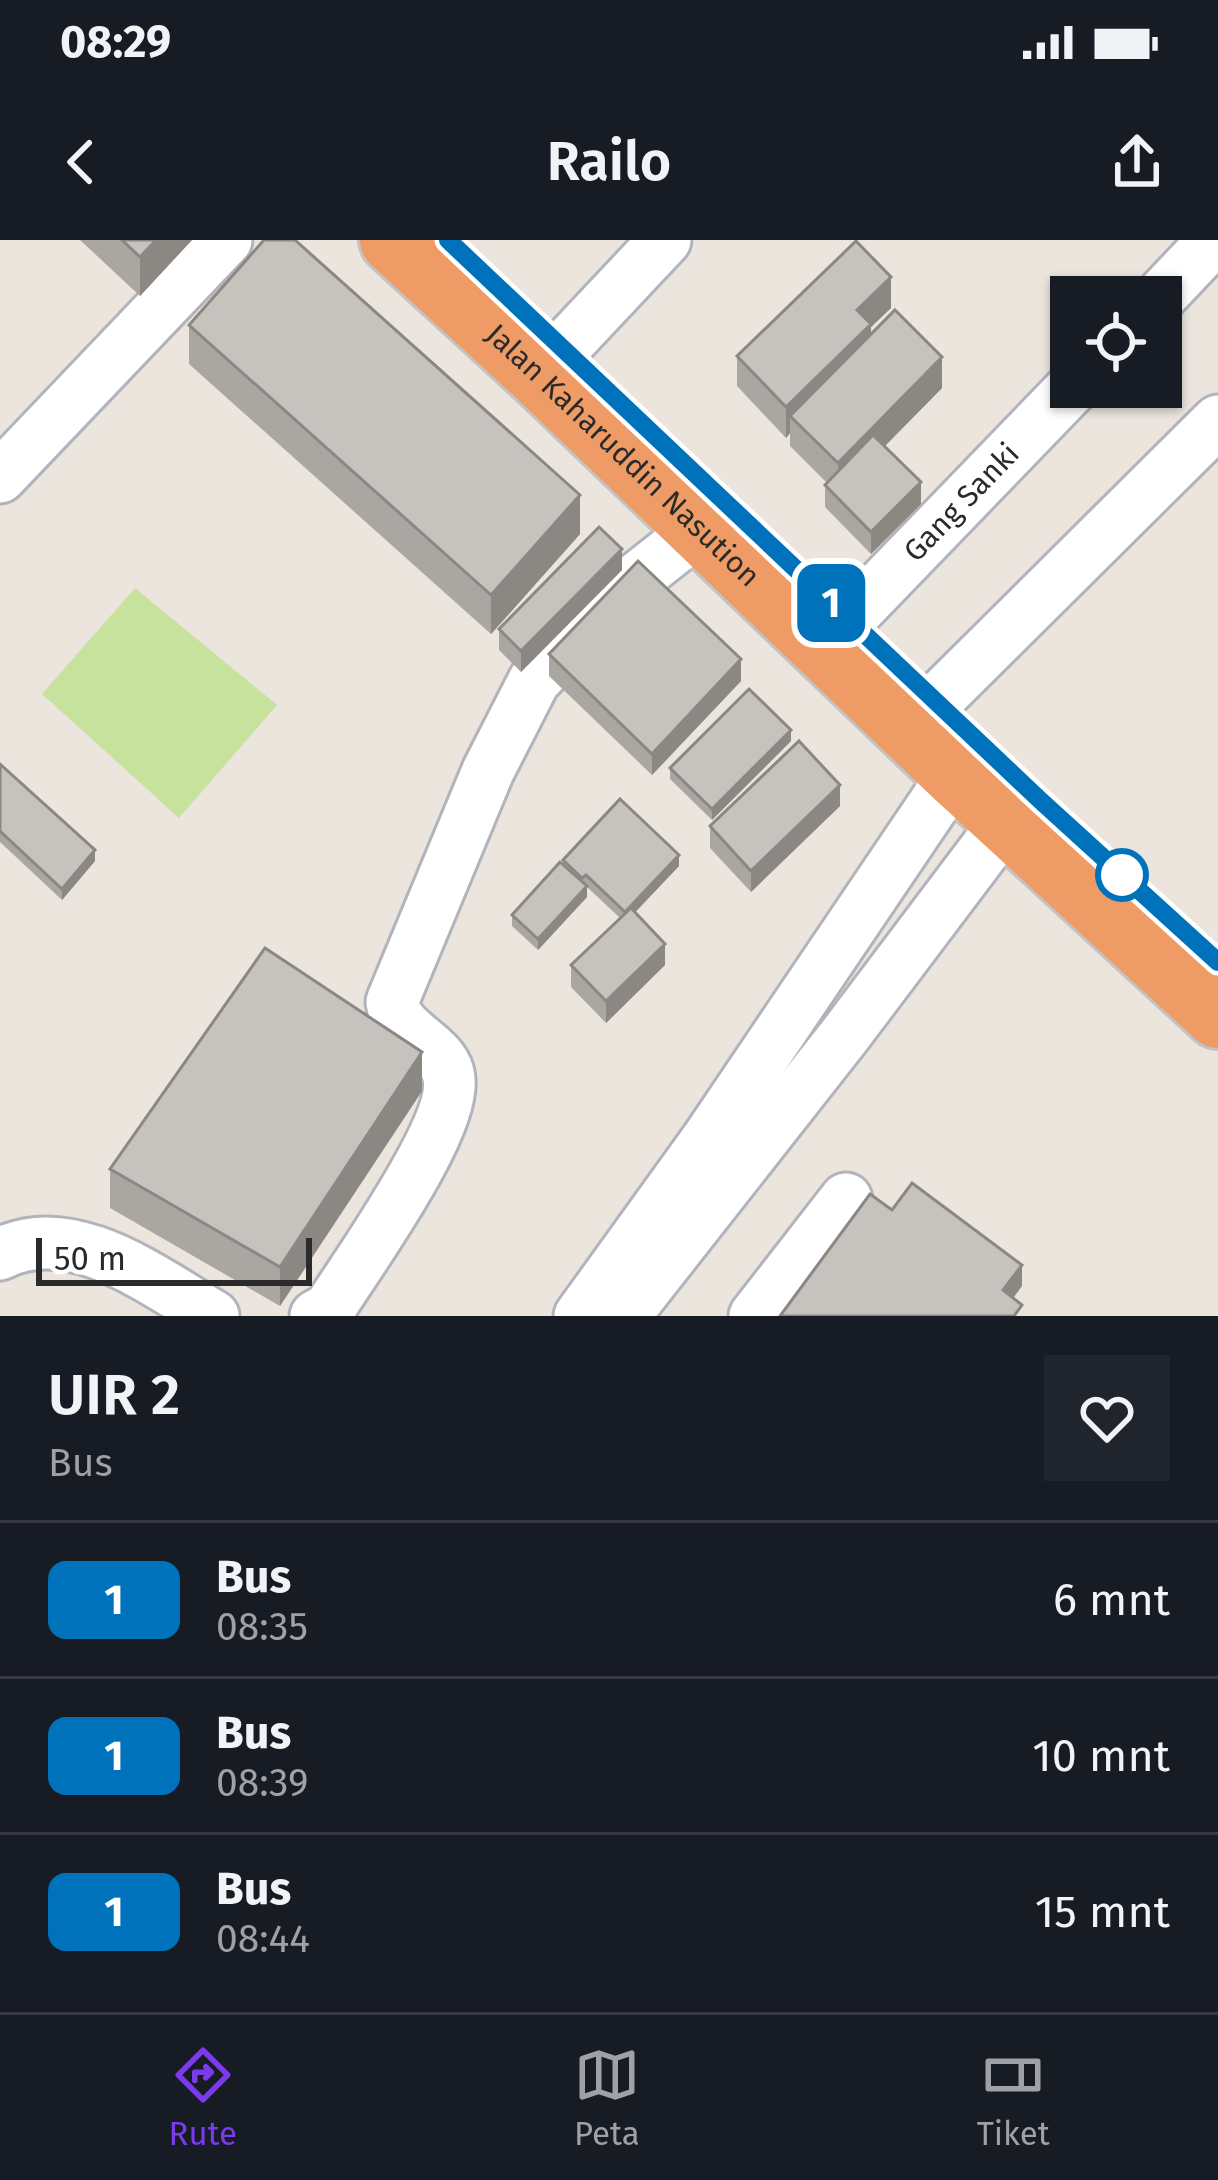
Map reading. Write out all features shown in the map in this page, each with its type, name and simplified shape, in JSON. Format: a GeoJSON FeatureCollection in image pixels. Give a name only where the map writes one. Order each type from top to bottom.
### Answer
{"type":"FeatureCollection","features":[{"type":"Feature","properties":{"kind":"highway","name":"Jalan Kaharuddin Nasution"},"geometry":{"type":"LineString","coordinates":[[392,240],[550,361],[849,619],[1218,962]]}},
{"type":"Feature","properties":{"kind":"highway","name":"Jalan Kaharuddin Nasution"},"geometry":{"type":"LineString","coordinates":[[448,240],[698,530],[1218,1015]]}},
{"type":"Feature","properties":{"kind":"street"},"geometry":{"type":"LineString","coordinates":[[0,477],[226,240]]}},
{"type":"Feature","properties":{"kind":"street"},"geometry":{"type":"LineString","coordinates":[[550,361],[665,240]]}},
{"type":"Feature","properties":{"kind":"street"},"geometry":{"type":"LineString","coordinates":[[1180,276],[1214,240]]}},
{"type":"Feature","properties":{"kind":"street","name":"Gang Sanki"},"geometry":{"type":"LineString","coordinates":[[849,619],[1053,408]]}},
{"type":"Feature","properties":{"kind":"street"},"geometry":{"type":"LineString","coordinates":[[936,701],[1218,421]]}},
{"type":"Feature","properties":{"kind":"street"},"geometry":{"type":"LineString","coordinates":[[329,1314],[417,1169],[451,1089],[447,1067],[398,1020],[392,1002],[488,771],[534,681],[617,594],[698,530]]}},
{"type":"Feature","properties":{"kind":"street"},"geometry":{"type":"LineString","coordinates":[[580,1316],[707,1140],[955,772]]}},
{"type":"Feature","properties":{"kind":"street"},"geometry":{"type":"LineString","coordinates":[[625,1316],[1008,819]]}},
{"type":"Feature","properties":{"kind":"street"},"geometry":{"type":"LineString","coordinates":[[755,1316],[846,1199]]}},
{"type":"Feature","properties":{"kind":"street"},"geometry":{"type":"LineString","coordinates":[[0,1254],[33,1241],[82,1247],[132,1268],[213,1316]]}},
{"type":"Feature","properties":{"kind":"green space"},"geometry":{"type":"Polygon","coordinates":[[[135,588],[277,705],[179,818],[42,694],[135,588]]]}},
{"type":"Feature","properties":{"kind":"building"},"geometry":{"type":"Polygon","coordinates":[[[122,240],[156,240],[140,257],[122,240]]]}},
{"type":"Feature","properties":{"kind":"building"},"geometry":{"type":"Polygon","coordinates":[[[264,240],[295,240],[580,495],[491,595],[189,325],[264,240]]]}},
{"type":"Feature","properties":{"kind":"building"},"geometry":{"type":"Polygon","coordinates":[[[856,241],[891,277],[857,310],[871,324],[786,407],[737,356],[856,241]]]}},
{"type":"Feature","properties":{"kind":"building"},"geometry":{"type":"Polygon","coordinates":[[[895,310],[942,357],[838,463],[790,416],[895,310]]]}},
{"type":"Feature","properties":{"kind":"building"},"geometry":{"type":"Polygon","coordinates":[[[873,435],[921,482],[871,532],[825,485],[873,435]]]}},
{"type":"Feature","properties":{"kind":"building"},"geometry":{"type":"Polygon","coordinates":[[[599,527],[622,549],[521,651],[499,629],[599,527]]]}},
{"type":"Feature","properties":{"kind":"building"},"geometry":{"type":"Polygon","coordinates":[[[638,561],[741,659],[652,754],[549,654],[638,561]]]}},
{"type":"Feature","properties":{"kind":"building"},"geometry":{"type":"Polygon","coordinates":[[[749,689],[791,730],[712,809],[670,768],[749,689]]]}},
{"type":"Feature","properties":{"kind":"building"},"geometry":{"type":"Polygon","coordinates":[[[799,741],[840,785],[751,871],[710,826],[799,741]]]}},
{"type":"Feature","properties":{"kind":"building"},"geometry":{"type":"Polygon","coordinates":[[[0,764],[95,850],[62,889],[0,831],[0,764]]]}},
{"type":"Feature","properties":{"kind":"building"},"geometry":{"type":"Polygon","coordinates":[[[620,799],[679,855],[625,912],[563,860],[620,799]]]}},
{"type":"Feature","properties":{"kind":"building"},"geometry":{"type":"Polygon","coordinates":[[[560,862],[587,886],[538,939],[512,915],[560,862]]]}},
{"type":"Feature","properties":{"kind":"building"},"geometry":{"type":"Polygon","coordinates":[[[631,908],[665,944],[606,1001],[571,965],[631,908]]]}},
{"type":"Feature","properties":{"kind":"building"},"geometry":{"type":"Polygon","coordinates":[[[265,948],[422,1052],[280,1267],[110,1169],[265,948]]]}},
{"type":"Feature","properties":{"kind":"building"},"geometry":{"type":"Polygon","coordinates":[[[912,1183],[1022,1265],[1003,1290],[1022,1305],[1014,1316],[780,1316],[870,1194],[892,1210],[912,1183]]]}},
{"type":"Feature","properties":{"kind":"bus line","name":"1"},"geometry":{"type":"LineString","coordinates":[[448,240],[1041,801],[1218,962]]}}]}
